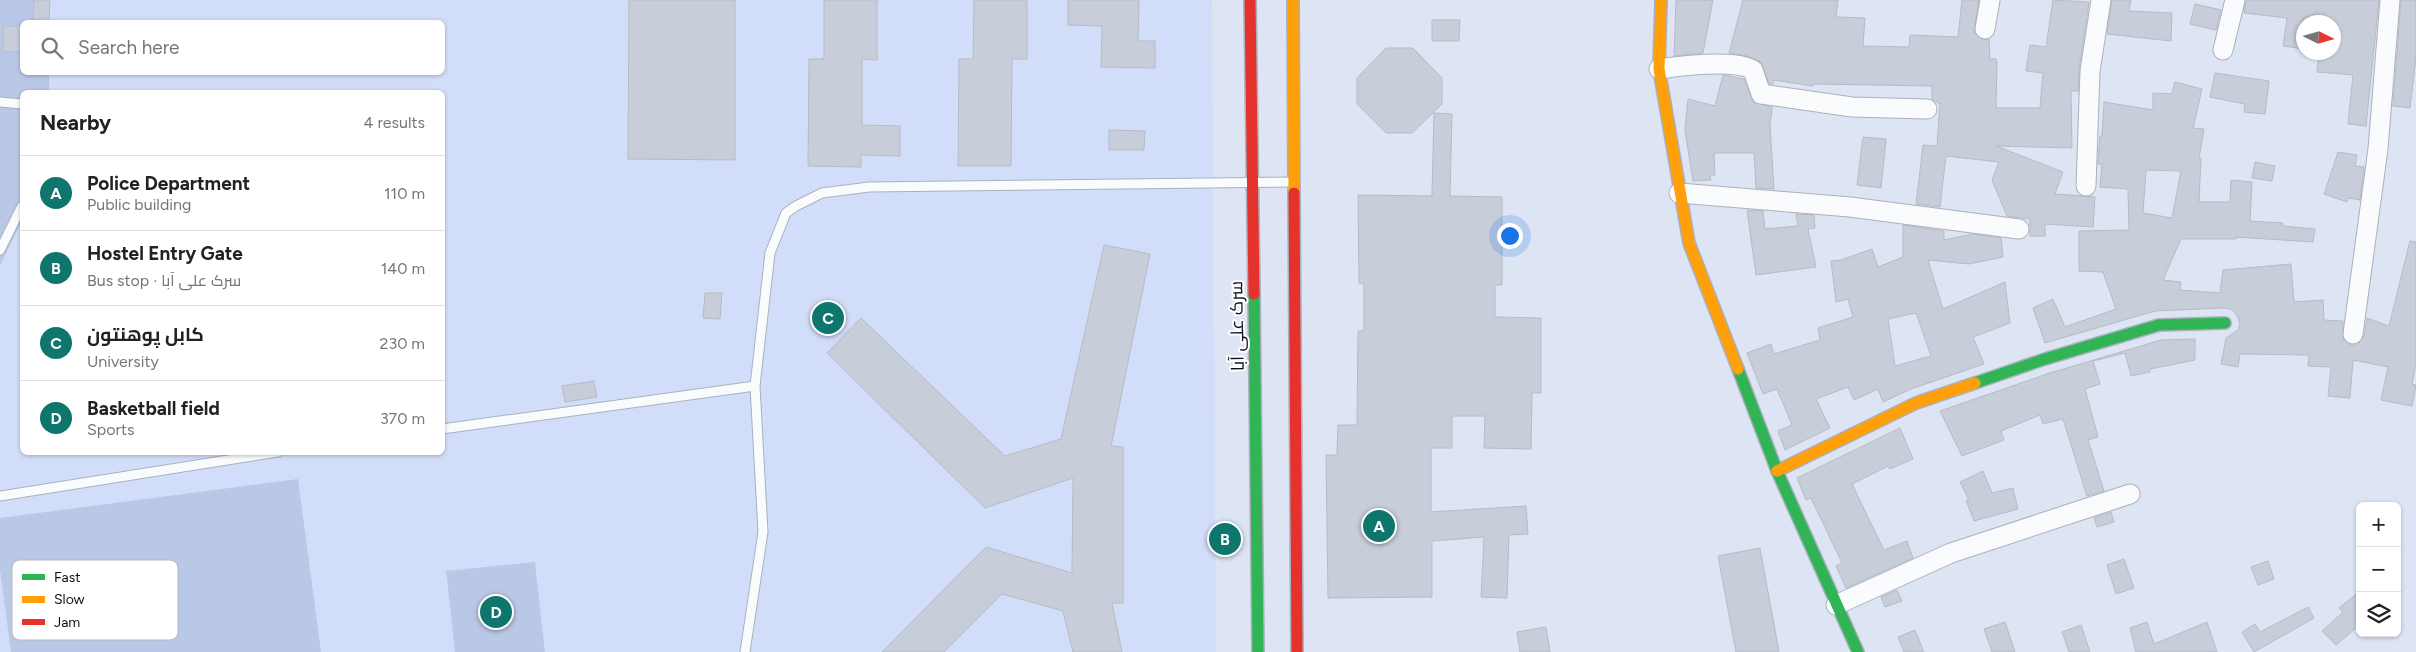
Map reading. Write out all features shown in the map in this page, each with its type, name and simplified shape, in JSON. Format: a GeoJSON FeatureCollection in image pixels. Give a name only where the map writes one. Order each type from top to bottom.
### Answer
{"type":"FeatureCollection","features":[{"type":"Feature","properties":{"kind":"street","name":"سرک علی آبا"},"geometry":{"type":"LineString","coordinates":[[1250,0],[1262,520],[1258,652]]}},
{"type":"Feature","properties":{"kind":"street"},"geometry":{"type":"LineString","coordinates":[[1293,0],[1294,182],[1291,520],[1297,652]]}},
{"type":"Feature","properties":{"kind":"street"},"geometry":{"type":"LineString","coordinates":[[1661,0],[1659,69],[1689,242],[1778,471],[1858,652]]}},
{"type":"Feature","properties":{"kind":"street"},"geometry":{"type":"LineString","coordinates":[[1985,29],[1990,0]]}},
{"type":"Feature","properties":{"kind":"street"},"geometry":{"type":"LineString","coordinates":[[2086,186],[2090,71],[2101,0]]}},
{"type":"Feature","properties":{"kind":"street"},"geometry":{"type":"LineString","coordinates":[[2223,50],[2235,0]]}},
{"type":"Feature","properties":{"kind":"street"},"geometry":{"type":"LineString","coordinates":[[2353,334],[2378,149],[2390,0]]}},
{"type":"Feature","properties":{"kind":"street"},"geometry":{"type":"LineString","coordinates":[[1659,69],[1691,65],[1741,65],[1753,70],[1761,94],[1852,107],[1927,109]]}},
{"type":"Feature","properties":{"kind":"street"},"geometry":{"type":"LineString","coordinates":[[1679,193],[1850,207],[2019,229]]}},
{"type":"Feature","properties":{"kind":"street"},"geometry":{"type":"LineString","coordinates":[[1778,471],[1916,403],[2045,359],[2159,325],[2225,324]]}},
{"type":"Feature","properties":{"kind":"street"},"geometry":{"type":"LineString","coordinates":[[1836,605],[1951,553],[2130,494]]}},
{"type":"Feature","properties":{"kind":"lane"},"geometry":{"type":"LineString","coordinates":[[0,102],[20,104]]}},
{"type":"Feature","properties":{"kind":"lane"},"geometry":{"type":"LineString","coordinates":[[745,652],[763,532],[755,386],[770,253],[786,213],[807,199],[822,194],[869,187],[1294,182]]}},
{"type":"Feature","properties":{"kind":"lane"},"geometry":{"type":"LineString","coordinates":[[0,250],[20,210]]}},
{"type":"Feature","properties":{"kind":"lane"},"geometry":{"type":"LineString","coordinates":[[445,429],[755,386]]}},
{"type":"Feature","properties":{"kind":"lane"},"geometry":{"type":"LineString","coordinates":[[0,496],[259,455]]}},
{"type":"Feature","properties":{"kind":"shaded area"},"geometry":{"type":"Polygon","coordinates":[[[0,0],[1212,0],[1216,652],[0,652],[0,0]]]}},
{"type":"Feature","properties":{"kind":"shaded area"},"geometry":{"type":"Polygon","coordinates":[[[0,0],[48,0],[48,20],[20,20],[20,75],[49,75],[49,90],[20,90],[20,225],[0,266],[0,0]]]}},
{"type":"Feature","properties":{"kind":"shaded area"},"geometry":{"type":"Polygon","coordinates":[[[298,479],[321,652],[11,652],[0,570],[0,518],[298,479]]]}},
{"type":"Feature","properties":{"kind":"shaded area"},"geometry":{"type":"Polygon","coordinates":[[[535,562],[545,652],[455,652],[446,571],[535,562]]]}},
{"type":"Feature","properties":{"kind":"building"},"geometry":{"type":"Polygon","coordinates":[[[34,0],[50,0],[49,20],[33,20],[34,0]]]}},
{"type":"Feature","properties":{"kind":"building"},"geometry":{"type":"Polygon","coordinates":[[[629,0],[735,0],[735,160],[628,159],[629,0]]]}},
{"type":"Feature","properties":{"kind":"building"},"geometry":{"type":"Polygon","coordinates":[[[824,0],[877,0],[877,60],[862,59],[862,125],[900,126],[900,156],[861,155],[861,167],[808,166],[809,59],[824,59],[824,0]]]}},
{"type":"Feature","properties":{"kind":"building"},"geometry":{"type":"Polygon","coordinates":[[[974,0],[1027,0],[1027,59],[1012,59],[1011,166],[958,166],[959,59],[973,59],[974,0]]]}},
{"type":"Feature","properties":{"kind":"building"},"geometry":{"type":"Polygon","coordinates":[[[1068,0],[1139,0],[1138,41],[1155,41],[1155,68],[1101,67],[1102,26],[1068,25],[1068,0]]]}},
{"type":"Feature","properties":{"kind":"building"},"geometry":{"type":"Polygon","coordinates":[[[1676,0],[1713,0],[1703,53],[1674,56],[1676,0]]]}},
{"type":"Feature","properties":{"kind":"building"},"geometry":{"type":"Polygon","coordinates":[[[1743,0],[1838,0],[1836,17],[1865,18],[1863,46],[1909,47],[1910,35],[1958,37],[1962,0],[1979,0],[1974,32],[1983,40],[1989,39],[1990,59],[1996,59],[1997,62],[1996,108],[2040,108],[2043,73],[2026,71],[2030,45],[2046,47],[2053,0],[2089,2],[2079,69],[2078,91],[2071,91],[2072,148],[1996,146],[2063,172],[2055,194],[2095,197],[2093,227],[2045,224],[2045,236],[2030,236],[2030,219],[2007,216],[1992,180],[1999,162],[1946,156],[1940,207],[1916,204],[1923,145],[1937,146],[1940,104],[1932,99],[1932,86],[1814,84],[1813,86],[1774,80],[1773,84],[1769,84],[1761,62],[1747,56],[1729,53],[1743,0]]]}},
{"type":"Feature","properties":{"kind":"building"},"geometry":{"type":"Polygon","coordinates":[[[2112,0],[2131,0],[2129,11],[2172,13],[2171,41],[2107,34],[2112,0]]]}},
{"type":"Feature","properties":{"kind":"building"},"geometry":{"type":"Polygon","coordinates":[[[2246,0],[2379,0],[2366,126],[2348,124],[2353,75],[2317,72],[2318,60],[2341,60],[2341,15],[2296,15],[2296,48],[2283,46],[2287,18],[2244,13],[2246,0]]]}},
{"type":"Feature","properties":{"kind":"building"},"geometry":{"type":"Polygon","coordinates":[[[2401,0],[2416,0],[2416,58],[2410,108],[2393,106],[2401,0]]]}},
{"type":"Feature","properties":{"kind":"building"},"geometry":{"type":"Polygon","coordinates":[[[2195,4],[2221,10],[2216,30],[2190,24],[2195,4]]]}},
{"type":"Feature","properties":{"kind":"building"},"geometry":{"type":"Polygon","coordinates":[[[1432,20],[1460,20],[1459,41],[1432,41],[1432,20]]]}},
{"type":"Feature","properties":{"kind":"building"},"geometry":{"type":"Polygon","coordinates":[[[3,26],[20,26],[20,52],[3,52],[3,26]]]}},
{"type":"Feature","properties":{"kind":"building"},"geometry":{"type":"Polygon","coordinates":[[[1386,48],[1413,48],[1442,78],[1442,104],[1412,133],[1386,133],[1357,104],[1357,78],[1386,48]]]}},
{"type":"Feature","properties":{"kind":"building"},"geometry":{"type":"Polygon","coordinates":[[[2215,73],[2269,81],[2265,114],[2244,112],[2245,104],[2210,97],[2215,73]]]}},
{"type":"Feature","properties":{"kind":"building"},"geometry":{"type":"Polygon","coordinates":[[[1723,75],[1744,79],[1753,102],[1772,107],[1770,126],[1774,189],[1756,188],[1754,153],[1714,153],[1715,175],[1710,175],[1711,180],[1693,181],[1685,130],[1688,99],[1715,106],[1723,75]]]}},
{"type":"Feature","properties":{"kind":"building"},"geometry":{"type":"Polygon","coordinates":[[[2175,82],[2202,89],[2193,128],[2204,129],[2199,158],[2201,158],[2199,202],[2230,202],[2231,180],[2252,182],[2250,221],[2283,223],[2283,226],[2315,229],[2313,242],[2236,237],[2236,239],[2181,239],[2163,280],[2181,282],[2180,290],[2220,293],[2223,270],[2291,264],[2294,302],[2323,300],[2324,320],[2343,321],[2343,339],[2351,345],[2357,345],[2364,336],[2367,318],[2389,326],[2410,241],[2416,242],[2416,363],[2412,384],[2416,385],[2412,406],[2381,400],[2388,367],[2353,360],[2350,398],[2328,396],[2331,367],[2308,366],[2309,355],[2240,354],[2238,367],[2221,364],[2226,338],[2238,330],[2240,323],[2237,315],[2232,310],[2225,308],[2155,311],[2045,343],[2033,308],[2053,299],[2065,327],[2116,309],[2103,272],[2079,271],[2079,231],[2129,230],[2128,189],[2100,187],[2102,164],[2098,164],[2104,102],[2153,110],[2153,93],[2172,94],[2175,82]],[[2146,170],[2143,213],[2172,218],[2181,171],[2146,170]]]}},
{"type":"Feature","properties":{"kind":"building"},"geometry":{"type":"Polygon","coordinates":[[[1434,113],[1452,114],[1450,196],[1502,197],[1502,285],[1495,285],[1495,317],[1541,318],[1541,393],[1532,393],[1531,449],[1484,448],[1485,416],[1452,416],[1452,448],[1431,448],[1431,512],[1526,506],[1528,534],[1509,535],[1507,598],[1481,597],[1484,537],[1432,541],[1432,597],[1328,598],[1326,455],[1337,455],[1338,425],[1357,425],[1358,331],[1364,331],[1364,284],[1359,283],[1358,195],[1432,196],[1434,113]]]}},
{"type":"Feature","properties":{"kind":"building"},"geometry":{"type":"Polygon","coordinates":[[[1109,130],[1145,131],[1144,150],[1109,150],[1109,130]]]}},
{"type":"Feature","properties":{"kind":"building"},"geometry":{"type":"Polygon","coordinates":[[[1863,137],[1886,139],[1881,188],[1857,185],[1863,137]]]}},
{"type":"Feature","properties":{"kind":"building"},"geometry":{"type":"Polygon","coordinates":[[[2338,152],[2357,155],[2355,166],[2364,167],[2360,200],[2348,198],[2347,202],[2324,194],[2338,152]]]}},
{"type":"Feature","properties":{"kind":"building"},"geometry":{"type":"Polygon","coordinates":[[[2255,162],[2275,166],[2272,181],[2252,178],[2255,162]]]}},
{"type":"Feature","properties":{"kind":"building"},"geometry":{"type":"Polygon","coordinates":[[[1747,210],[1763,211],[1765,229],[1798,226],[1796,214],[1814,215],[1815,228],[1808,229],[1816,267],[1756,275],[1747,210]]]}},
{"type":"Feature","properties":{"kind":"building"},"geometry":{"type":"Polygon","coordinates":[[[1903,225],[1944,231],[1944,240],[1973,234],[2001,238],[2003,257],[1969,264],[1928,260],[1943,309],[2005,282],[2010,323],[1973,337],[1984,364],[1911,389],[1883,402],[1878,389],[1854,400],[1848,387],[1816,399],[1830,428],[1785,450],[1778,431],[1792,425],[1777,389],[1763,394],[1747,353],[1771,344],[1774,354],[1820,340],[1818,328],[1853,317],[1848,299],[1836,302],[1831,261],[1841,260],[1872,249],[1878,267],[1903,257],[1903,225]],[[1916,313],[1888,319],[1895,366],[1931,356],[1916,313]]]}},
{"type":"Feature","properties":{"kind":"building"},"geometry":{"type":"Polygon","coordinates":[[[1104,245],[1150,254],[1111,446],[1123,447],[1123,603],[1112,603],[1122,652],[1073,652],[1063,611],[1002,594],[944,652],[882,652],[986,547],[1072,573],[1073,478],[985,508],[827,353],[861,318],[1005,456],[1061,439],[1104,245]]]}},
{"type":"Feature","properties":{"kind":"building"},"geometry":{"type":"Polygon","coordinates":[[[705,293],[722,293],[720,319],[703,318],[705,293]]]}},
{"type":"Feature","properties":{"kind":"building"},"geometry":{"type":"Polygon","coordinates":[[[2195,339],[2195,360],[2150,369],[2150,372],[2131,376],[2125,353],[2093,361],[2100,384],[2085,389],[2098,437],[2088,440],[2104,491],[2087,496],[2063,419],[2043,424],[2040,415],[2001,431],[2004,440],[1962,456],[1940,411],[2050,373],[2161,340],[2195,339]]]}},
{"type":"Feature","properties":{"kind":"building"},"geometry":{"type":"Polygon","coordinates":[[[594,381],[597,397],[565,402],[562,386],[594,381]]]}},
{"type":"Feature","properties":{"kind":"building"},"geometry":{"type":"Polygon","coordinates":[[[1900,428],[1913,459],[1890,469],[1888,466],[1852,484],[1884,550],[1907,541],[1913,558],[1846,588],[1836,566],[1842,563],[1811,498],[1806,500],[1797,478],[1900,428]]]}},
{"type":"Feature","properties":{"kind":"building"},"geometry":{"type":"Polygon","coordinates":[[[1983,471],[1992,493],[2013,488],[2018,509],[1974,521],[1966,500],[1969,500],[1960,482],[1983,471]]]}},
{"type":"Feature","properties":{"kind":"building"},"geometry":{"type":"Polygon","coordinates":[[[2111,512],[2114,522],[2097,527],[2094,518],[2111,512]]]}},
{"type":"Feature","properties":{"kind":"building"},"geometry":{"type":"Polygon","coordinates":[[[1760,548],[1779,652],[1736,652],[1718,556],[1760,548]]]}},
{"type":"Feature","properties":{"kind":"building"},"geometry":{"type":"Polygon","coordinates":[[[2124,559],[2134,588],[2116,594],[2107,565],[2124,559]]]}},
{"type":"Feature","properties":{"kind":"building"},"geometry":{"type":"Polygon","coordinates":[[[2268,561],[2274,579],[2258,585],[2251,567],[2268,561]]]}},
{"type":"Feature","properties":{"kind":"building"},"geometry":{"type":"Polygon","coordinates":[[[1897,590],[1902,601],[1885,607],[1881,597],[1897,590]]]}},
{"type":"Feature","properties":{"kind":"building"},"geometry":{"type":"Polygon","coordinates":[[[2356,594],[2356,628],[2336,645],[2322,631],[2343,612],[2339,608],[2356,594]]]}},
{"type":"Feature","properties":{"kind":"building"},"geometry":{"type":"Polygon","coordinates":[[[2308,607],[2314,618],[2254,652],[2242,632],[2255,624],[2260,632],[2308,607]]]}},
{"type":"Feature","properties":{"kind":"building"},"geometry":{"type":"Polygon","coordinates":[[[2005,622],[2015,652],[1992,652],[1984,629],[2005,622]]]}},
{"type":"Feature","properties":{"kind":"building"},"geometry":{"type":"Polygon","coordinates":[[[2147,622],[2154,644],[2207,622],[2217,652],[2136,652],[2130,628],[2147,622]]]}},
{"type":"Feature","properties":{"kind":"building"},"geometry":{"type":"Polygon","coordinates":[[[2081,625],[2090,652],[2069,652],[2062,632],[2081,625]]]}},
{"type":"Feature","properties":{"kind":"building"},"geometry":{"type":"Polygon","coordinates":[[[1546,627],[1550,652],[1520,652],[1517,632],[1546,627]]]}},
{"type":"Feature","properties":{"kind":"building"},"geometry":{"type":"Polygon","coordinates":[[[1915,630],[1924,652],[1904,652],[1898,637],[1915,630]]]}},
{"type":"Feature","properties":{"kind":"traffic: fast"},"geometry":{"type":"LineString","coordinates":[[1254,294],[1258,652]]}},
{"type":"Feature","properties":{"kind":"traffic: fast"},"geometry":{"type":"LineString","coordinates":[[1975,383],[2045,359],[2159,325],[2225,323]]}},
{"type":"Feature","properties":{"kind":"traffic: fast"},"geometry":{"type":"LineString","coordinates":[[1738,369],[1777,471],[1858,652]]}},
{"type":"Feature","properties":{"kind":"traffic: slow"},"geometry":{"type":"LineString","coordinates":[[1293,0],[1294,193]]}},
{"type":"Feature","properties":{"kind":"traffic: slow"},"geometry":{"type":"LineString","coordinates":[[1661,0],[1659,69],[1689,243],[1738,369]]}},
{"type":"Feature","properties":{"kind":"traffic: slow"},"geometry":{"type":"LineString","coordinates":[[1777,471],[1916,403],[1975,383]]}},
{"type":"Feature","properties":{"kind":"traffic: jam"},"geometry":{"type":"LineString","coordinates":[[1250,0],[1254,294]]}},
{"type":"Feature","properties":{"kind":"traffic: jam"},"geometry":{"type":"LineString","coordinates":[[1294,193],[1297,652]]}},
{"type":"Feature","properties":{"kind":"place","name":"کابل پوهنتون"},"geometry":{"type":"Point","coordinates":[828,318]}},
{"type":"Feature","properties":{"kind":"place","name":"Police Department"},"geometry":{"type":"Point","coordinates":[1379,526]}},
{"type":"Feature","properties":{"kind":"place","name":"Hostel Entry Gate"},"geometry":{"type":"Point","coordinates":[1225,539]}},
{"type":"Feature","properties":{"kind":"place","name":"Basketball field"},"geometry":{"type":"Point","coordinates":[496,612]}}]}
